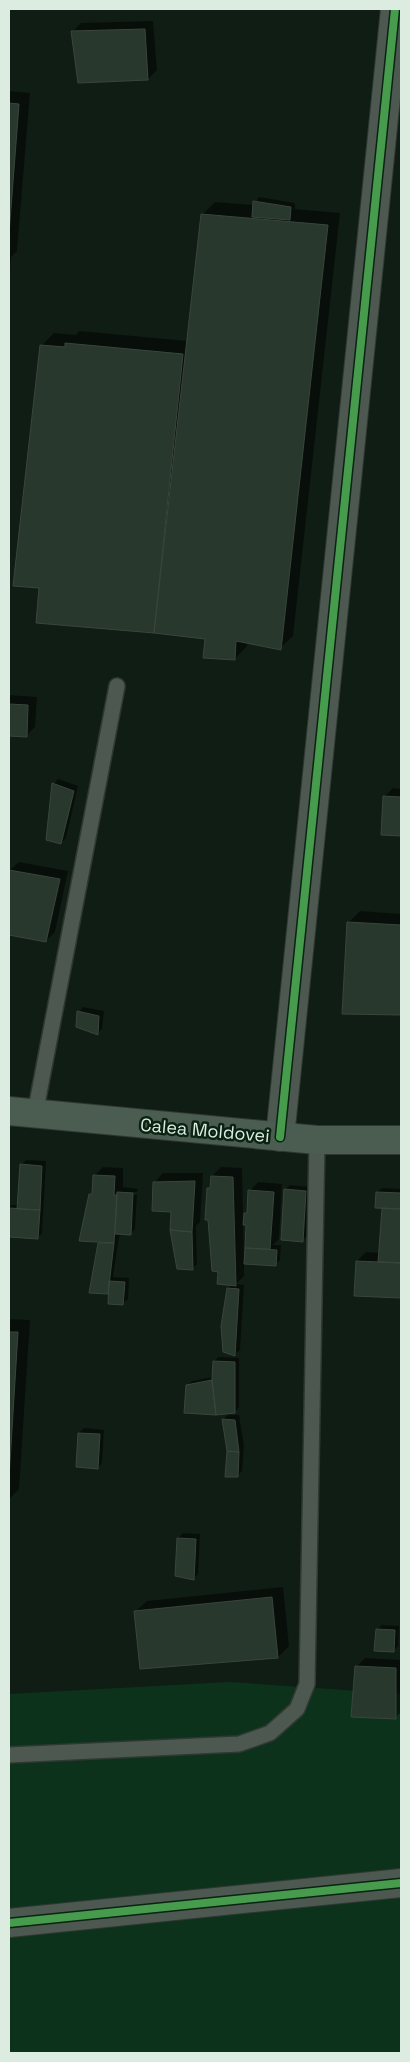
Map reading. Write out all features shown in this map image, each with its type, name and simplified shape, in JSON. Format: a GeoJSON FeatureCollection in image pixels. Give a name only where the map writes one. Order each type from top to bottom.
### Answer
{"type":"FeatureCollection","features":[{"type":"Feature","properties":{"kind":"main road","name":"Calea Moldovei"},"geometry":{"type":"LineString","coordinates":[[22,1112],[317,1140],[401,1140]]}},
{"type":"Feature","properties":{"kind":"street"},"geometry":{"type":"LineString","coordinates":[[280,1137],[395,9]]}},
{"type":"Feature","properties":{"kind":"street"},"geometry":{"type":"LineString","coordinates":[[9,1922],[401,1883]]}},
{"type":"Feature","properties":{"kind":"lane"},"geometry":{"type":"LineString","coordinates":[[22,1112],[116,686]]}},
{"type":"Feature","properties":{"kind":"lane"},"geometry":{"type":"LineString","coordinates":[[9,1755],[239,1744],[270,1733],[297,1709],[306,1684],[317,1140]]}},
{"type":"Feature","properties":{"kind":"green space"},"geometry":{"type":"Polygon","coordinates":[[[230,1682],[401,1694],[401,2053],[9,2053],[9,1694],[230,1682]]]}},
{"type":"Feature","properties":{"kind":"building"},"geometry":{"type":"Polygon","coordinates":[[[145,29],[148,80],[78,83],[71,31],[145,29]]]}},
{"type":"Feature","properties":{"kind":"building"},"geometry":{"type":"Polygon","coordinates":[[[9,103],[19,104],[9,234],[9,103]]]}},
{"type":"Feature","properties":{"kind":"building"},"geometry":{"type":"Polygon","coordinates":[[[253,201],[291,207],[290,220],[252,217],[253,201]]]}},
{"type":"Feature","properties":{"kind":"building"},"geometry":{"type":"Polygon","coordinates":[[[201,214],[328,225],[281,650],[236,641],[235,660],[203,658],[205,639],[154,633],[201,214]]]}},
{"type":"Feature","properties":{"kind":"building"},"geometry":{"type":"Polygon","coordinates":[[[65,343],[183,354],[154,633],[36,623],[39,588],[13,586],[40,345],[65,347],[65,343]]]}},
{"type":"Feature","properties":{"kind":"building"},"geometry":{"type":"Polygon","coordinates":[[[9,704],[28,705],[27,737],[9,736],[9,704]]]}},
{"type":"Feature","properties":{"kind":"building"},"geometry":{"type":"Polygon","coordinates":[[[52,783],[74,791],[61,844],[46,840],[52,783]]]}},
{"type":"Feature","properties":{"kind":"building"},"geometry":{"type":"Polygon","coordinates":[[[383,796],[401,797],[401,836],[381,835],[383,796]]]}},
{"type":"Feature","properties":{"kind":"building"},"geometry":{"type":"Polygon","coordinates":[[[9,870],[60,879],[46,942],[9,935],[9,870]]]}},
{"type":"Feature","properties":{"kind":"building"},"geometry":{"type":"Polygon","coordinates":[[[347,922],[401,925],[401,1015],[342,1014],[347,922]]]}},
{"type":"Feature","properties":{"kind":"building"},"geometry":{"type":"Polygon","coordinates":[[[77,1011],[99,1016],[98,1035],[76,1027],[77,1011]]]}},
{"type":"Feature","properties":{"kind":"building"},"geometry":{"type":"Polygon","coordinates":[[[20,1164],[42,1166],[40,1210],[17,1209],[20,1164]]]}},
{"type":"Feature","properties":{"kind":"building"},"geometry":{"type":"Polygon","coordinates":[[[93,1175],[115,1176],[114,1195],[117,1195],[114,1243],[79,1241],[89,1194],[92,1194],[93,1175]]]}},
{"type":"Feature","properties":{"kind":"building"},"geometry":{"type":"Polygon","coordinates":[[[211,1176],[233,1177],[236,1286],[217,1284],[218,1272],[212,1271],[208,1220],[205,1220],[207,1188],[210,1188],[211,1176]]]}},
{"type":"Feature","properties":{"kind":"building"},"geometry":{"type":"Polygon","coordinates":[[[195,1181],[192,1232],[170,1230],[171,1212],[152,1211],[153,1182],[195,1181]]]}},
{"type":"Feature","properties":{"kind":"building"},"geometry":{"type":"Polygon","coordinates":[[[284,1189],[306,1191],[303,1242],[281,1240],[284,1189]]]}},
{"type":"Feature","properties":{"kind":"building"},"geometry":{"type":"Polygon","coordinates":[[[248,1190],[274,1192],[270,1249],[245,1248],[246,1225],[243,1225],[244,1213],[247,1213],[248,1190]]]}},
{"type":"Feature","properties":{"kind":"building"},"geometry":{"type":"Polygon","coordinates":[[[117,1192],[133,1193],[131,1235],[115,1234],[117,1192]]]}},
{"type":"Feature","properties":{"kind":"building"},"geometry":{"type":"Polygon","coordinates":[[[376,1192],[401,1193],[401,1209],[375,1208],[376,1192]]]}},
{"type":"Feature","properties":{"kind":"building"},"geometry":{"type":"Polygon","coordinates":[[[9,1208],[40,1210],[38,1239],[9,1237],[9,1208]]]}},
{"type":"Feature","properties":{"kind":"building"},"geometry":{"type":"Polygon","coordinates":[[[382,1208],[401,1209],[401,1263],[378,1262],[382,1208]]]}},
{"type":"Feature","properties":{"kind":"building"},"geometry":{"type":"Polygon","coordinates":[[[170,1230],[192,1232],[193,1270],[177,1269],[170,1230]]]}},
{"type":"Feature","properties":{"kind":"building"},"geometry":{"type":"Polygon","coordinates":[[[98,1243],[114,1243],[108,1294],[89,1293],[98,1243]]]}},
{"type":"Feature","properties":{"kind":"building"},"geometry":{"type":"Polygon","coordinates":[[[245,1248],[277,1250],[276,1266],[244,1264],[245,1248]]]}},
{"type":"Feature","properties":{"kind":"building"},"geometry":{"type":"Polygon","coordinates":[[[356,1261],[401,1263],[401,1298],[354,1296],[356,1261]]]}},
{"type":"Feature","properties":{"kind":"building"},"geometry":{"type":"Polygon","coordinates":[[[109,1281],[125,1282],[123,1305],[108,1304],[109,1281]]]}},
{"type":"Feature","properties":{"kind":"building"},"geometry":{"type":"Polygon","coordinates":[[[227,1288],[239,1289],[235,1356],[223,1352],[221,1326],[227,1288]]]}},
{"type":"Feature","properties":{"kind":"building"},"geometry":{"type":"Polygon","coordinates":[[[9,1332],[18,1332],[9,1478],[9,1332]]]}},
{"type":"Feature","properties":{"kind":"building"},"geometry":{"type":"Polygon","coordinates":[[[213,1361],[235,1362],[235,1413],[216,1415],[212,1380],[213,1361]]]}},
{"type":"Feature","properties":{"kind":"building"},"geometry":{"type":"Polygon","coordinates":[[[212,1380],[216,1415],[184,1413],[186,1385],[212,1380]]]}},
{"type":"Feature","properties":{"kind":"building"},"geometry":{"type":"Polygon","coordinates":[[[222,1419],[235,1420],[239,1452],[227,1451],[222,1419]]]}},
{"type":"Feature","properties":{"kind":"building"},"geometry":{"type":"Polygon","coordinates":[[[78,1433],[100,1434],[98,1469],[76,1467],[78,1433]]]}},
{"type":"Feature","properties":{"kind":"building"},"geometry":{"type":"Polygon","coordinates":[[[227,1451],[239,1452],[238,1477],[225,1477],[227,1451]]]}},
{"type":"Feature","properties":{"kind":"building"},"geometry":{"type":"Polygon","coordinates":[[[177,1538],[196,1539],[194,1580],[175,1576],[177,1538]]]}},
{"type":"Feature","properties":{"kind":"building"},"geometry":{"type":"Polygon","coordinates":[[[272,1597],[278,1658],[140,1669],[134,1611],[272,1597]]]}},
{"type":"Feature","properties":{"kind":"building"},"geometry":{"type":"Polygon","coordinates":[[[376,1629],[395,1630],[394,1652],[374,1651],[376,1629]]]}},
{"type":"Feature","properties":{"kind":"building"},"geometry":{"type":"Polygon","coordinates":[[[355,1666],[396,1668],[396,1719],[351,1717],[355,1666]]]}},
{"type":"Feature","properties":{"kind":"cycle path"},"geometry":{"type":"LineString","coordinates":[[280,1137],[395,9]]}},
{"type":"Feature","properties":{"kind":"cycle path"},"geometry":{"type":"LineString","coordinates":[[9,1923],[401,1883]]}}]}
